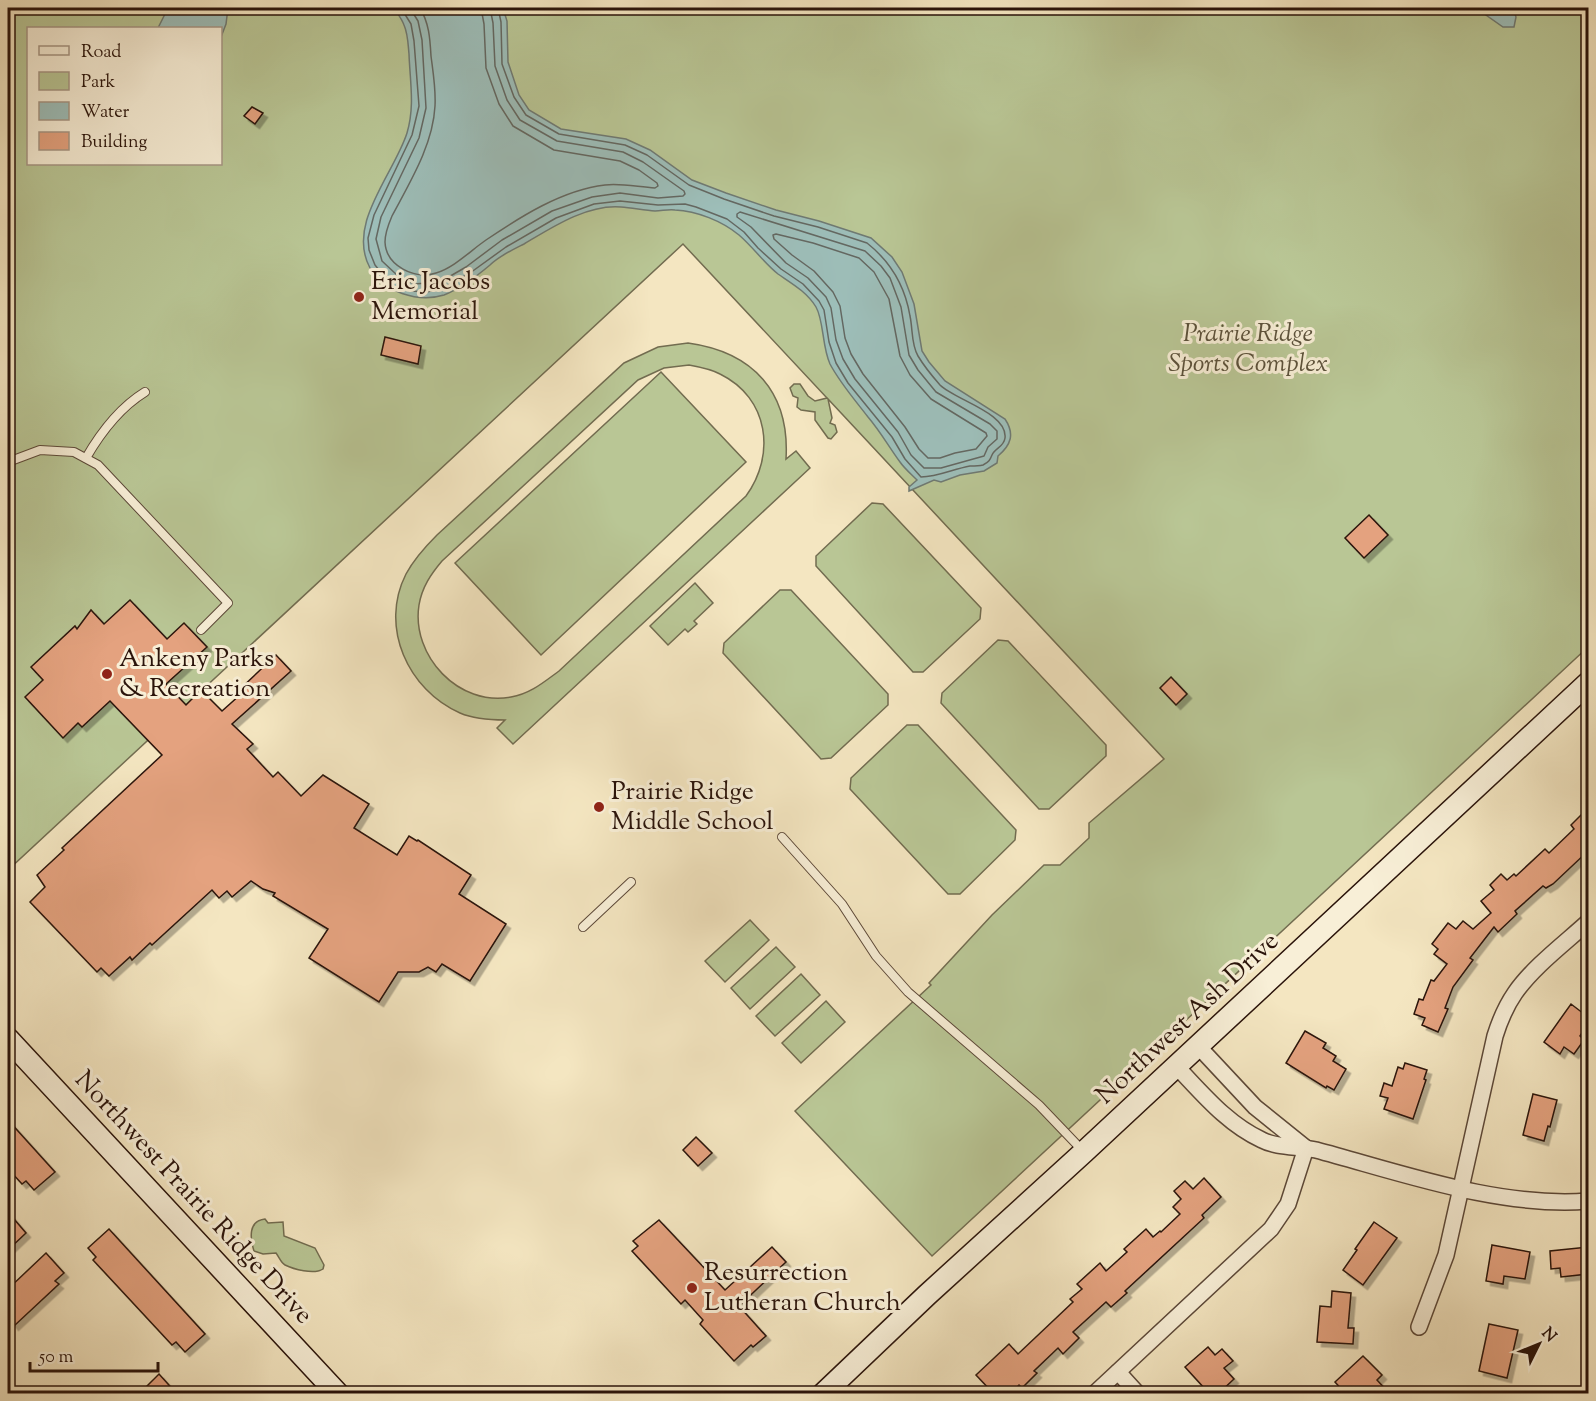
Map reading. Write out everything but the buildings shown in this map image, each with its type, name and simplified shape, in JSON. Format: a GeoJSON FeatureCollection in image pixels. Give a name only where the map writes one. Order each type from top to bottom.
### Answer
{"type":"FeatureCollection","features":[{"type":"Feature","properties":{"kind":"street","name":"Northwest Ash Drive"},"geometry":{"type":"LineString","coordinates":[[823,1394],[1588,683]]}},
{"type":"Feature","properties":{"kind":"street"},"geometry":{"type":"LineString","coordinates":[[1419,1327],[1446,1255],[1495,1036],[1503,1013],[1515,992],[1588,921]]}},
{"type":"Feature","properties":{"kind":"street","name":"Northwest Prairie Ridge Drive"},"geometry":{"type":"LineString","coordinates":[[8,1039],[338,1394]]}},
{"type":"Feature","properties":{"kind":"street"},"geometry":{"type":"LineString","coordinates":[[1198,1046],[1255,1107],[1306,1148]]}},
{"type":"Feature","properties":{"kind":"street"},"geometry":{"type":"LineString","coordinates":[[1176,1066],[1236,1125],[1264,1142],[1306,1148],[1460,1188],[1524,1200],[1565,1203],[1588,1201]]}},
{"type":"Feature","properties":{"kind":"street"},"geometry":{"type":"LineString","coordinates":[[1094,1394],[1271,1229],[1288,1204],[1306,1148]]}},
{"type":"Feature","properties":{"kind":"street"},"geometry":{"type":"LineString","coordinates":[[1118,1372],[1138,1394]]}},
{"type":"Feature","properties":{"kind":"lane"},"geometry":{"type":"LineString","coordinates":[[86,458],[99,435],[134,399],[145,392]]}},
{"type":"Feature","properties":{"kind":"lane"},"geometry":{"type":"LineString","coordinates":[[8,462],[40,450],[74,452],[98,465],[228,603],[201,630]]}},
{"type":"Feature","properties":{"kind":"lane"},"geometry":{"type":"LineString","coordinates":[[782,837],[842,904],[876,956],[908,992],[1038,1105],[1084,1152]]}},
{"type":"Feature","properties":{"kind":"lane"},"geometry":{"type":"LineString","coordinates":[[583,927],[631,882]]}},
{"type":"Feature","properties":{"kind":"green space","name":"Prairie Ridge Sports Complex"},"geometry":{"type":"Polygon","coordinates":[[[8,8],[1588,8],[1588,647],[932,1256],[795,1111],[931,985],[929,983],[992,915],[1044,865],[1060,865],[1089,838],[1089,823],[1164,759],[828,399],[832,418],[830,423],[835,425],[837,432],[831,439],[815,420],[815,412],[801,410],[797,407],[798,398],[793,396],[790,388],[794,384],[800,384],[808,396],[815,401],[827,398],[683,244],[8,870],[8,8]]]}},
{"type":"Feature","properties":{"kind":"green space"},"geometry":{"type":"Polygon","coordinates":[[[688,343],[711,348],[749,366],[763,379],[774,395],[782,414],[786,435],[786,459],[796,451],[810,468],[513,744],[497,728],[505,720],[482,719],[460,713],[442,703],[413,673],[403,655],[398,635],[396,615],[398,594],[413,563],[437,535],[624,363],[658,347],[688,343]],[[689,365],[664,368],[638,380],[442,561],[434,571],[420,598],[419,624],[423,642],[431,659],[457,686],[474,694],[492,698],[518,695],[542,683],[559,671],[746,496],[756,480],[764,446],[763,429],[758,412],[749,397],[736,384],[717,372],[689,365]]]}},
{"type":"Feature","properties":{"kind":"green space"},"geometry":{"type":"Polygon","coordinates":[[[661,372],[746,462],[541,655],[455,563],[661,372]]]}},
{"type":"Feature","properties":{"kind":"green space"},"geometry":{"type":"Polygon","coordinates":[[[872,503],[883,504],[981,608],[980,619],[923,672],[913,672],[816,566],[816,556],[872,503]]]}},
{"type":"Feature","properties":{"kind":"green space"},"geometry":{"type":"Polygon","coordinates":[[[695,583],[713,603],[694,621],[697,624],[688,632],[685,629],[668,645],[650,626],[695,583]]]}},
{"type":"Feature","properties":{"kind":"green space"},"geometry":{"type":"Polygon","coordinates":[[[780,590],[791,590],[888,694],[888,705],[831,758],[821,759],[723,653],[724,643],[780,590]]]}},
{"type":"Feature","properties":{"kind":"green space"},"geometry":{"type":"Polygon","coordinates":[[[998,640],[1008,641],[1106,745],[1106,756],[1049,809],[1039,809],[941,703],[942,693],[998,640]]]}},
{"type":"Feature","properties":{"kind":"green space"},"geometry":{"type":"Polygon","coordinates":[[[907,725],[918,725],[1016,830],[1015,840],[960,894],[948,894],[850,789],[851,778],[907,725]]]}},
{"type":"Feature","properties":{"kind":"green space"},"geometry":{"type":"Polygon","coordinates":[[[750,920],[769,940],[725,982],[705,961],[750,920]]]}},
{"type":"Feature","properties":{"kind":"green space"},"geometry":{"type":"Polygon","coordinates":[[[776,947],[795,967],[750,1009],[731,988],[776,947]]]}},
{"type":"Feature","properties":{"kind":"green space"},"geometry":{"type":"Polygon","coordinates":[[[801,974],[820,995],[775,1036],[756,1016],[801,974]]]}},
{"type":"Feature","properties":{"kind":"green space"},"geometry":{"type":"Polygon","coordinates":[[[826,1001],[845,1022],[801,1063],[782,1043],[826,1001]]]}},
{"type":"Feature","properties":{"kind":"green space"},"geometry":{"type":"Polygon","coordinates":[[[265,1219],[268,1223],[283,1222],[284,1236],[315,1248],[324,1265],[323,1269],[319,1271],[298,1270],[284,1264],[276,1253],[263,1254],[254,1251],[251,1236],[253,1227],[259,1220],[265,1219]]]}},
{"type":"Feature","properties":{"kind":"water"},"geometry":{"type":"Polygon","coordinates":[[[174,8],[228,8],[222,34],[222,27],[158,27],[166,12],[172,13],[174,8]]]}},
{"type":"Feature","properties":{"kind":"water"},"geometry":{"type":"Polygon","coordinates":[[[394,8],[503,8],[507,21],[508,62],[519,95],[529,110],[561,129],[626,139],[650,150],[692,180],[726,193],[871,238],[892,257],[902,272],[914,304],[922,351],[929,362],[945,381],[1005,419],[1008,424],[1011,434],[1009,443],[998,456],[997,463],[984,471],[960,475],[941,482],[934,480],[909,491],[909,487],[917,480],[902,464],[830,364],[816,307],[798,288],[773,270],[739,235],[725,225],[700,215],[683,211],[655,211],[621,207],[595,209],[570,218],[506,253],[468,282],[444,295],[423,298],[402,294],[383,283],[370,268],[364,251],[364,234],[375,199],[401,149],[411,113],[407,35],[394,8]]]}},
{"type":"Feature","properties":{"kind":"water"},"geometry":{"type":"Polygon","coordinates":[[[1476,8],[1513,8],[1516,17],[1514,27],[1503,27],[1476,8]]]}},
{"type":"Feature","properties":{"kind":"place","name":"Eric Jacobs Memorial"},"geometry":{"type":"Point","coordinates":[359,297]}},
{"type":"Feature","properties":{"kind":"place","name":"Ankeny Parks & Recreation"},"geometry":{"type":"Point","coordinates":[107,674]}},
{"type":"Feature","properties":{"kind":"place","name":"Prairie Ridge Middle School"},"geometry":{"type":"Point","coordinates":[599,807]}},
{"type":"Feature","properties":{"kind":"place","name":"Resurrection Lutheran Church"},"geometry":{"type":"Point","coordinates":[692,1288]}}]}
